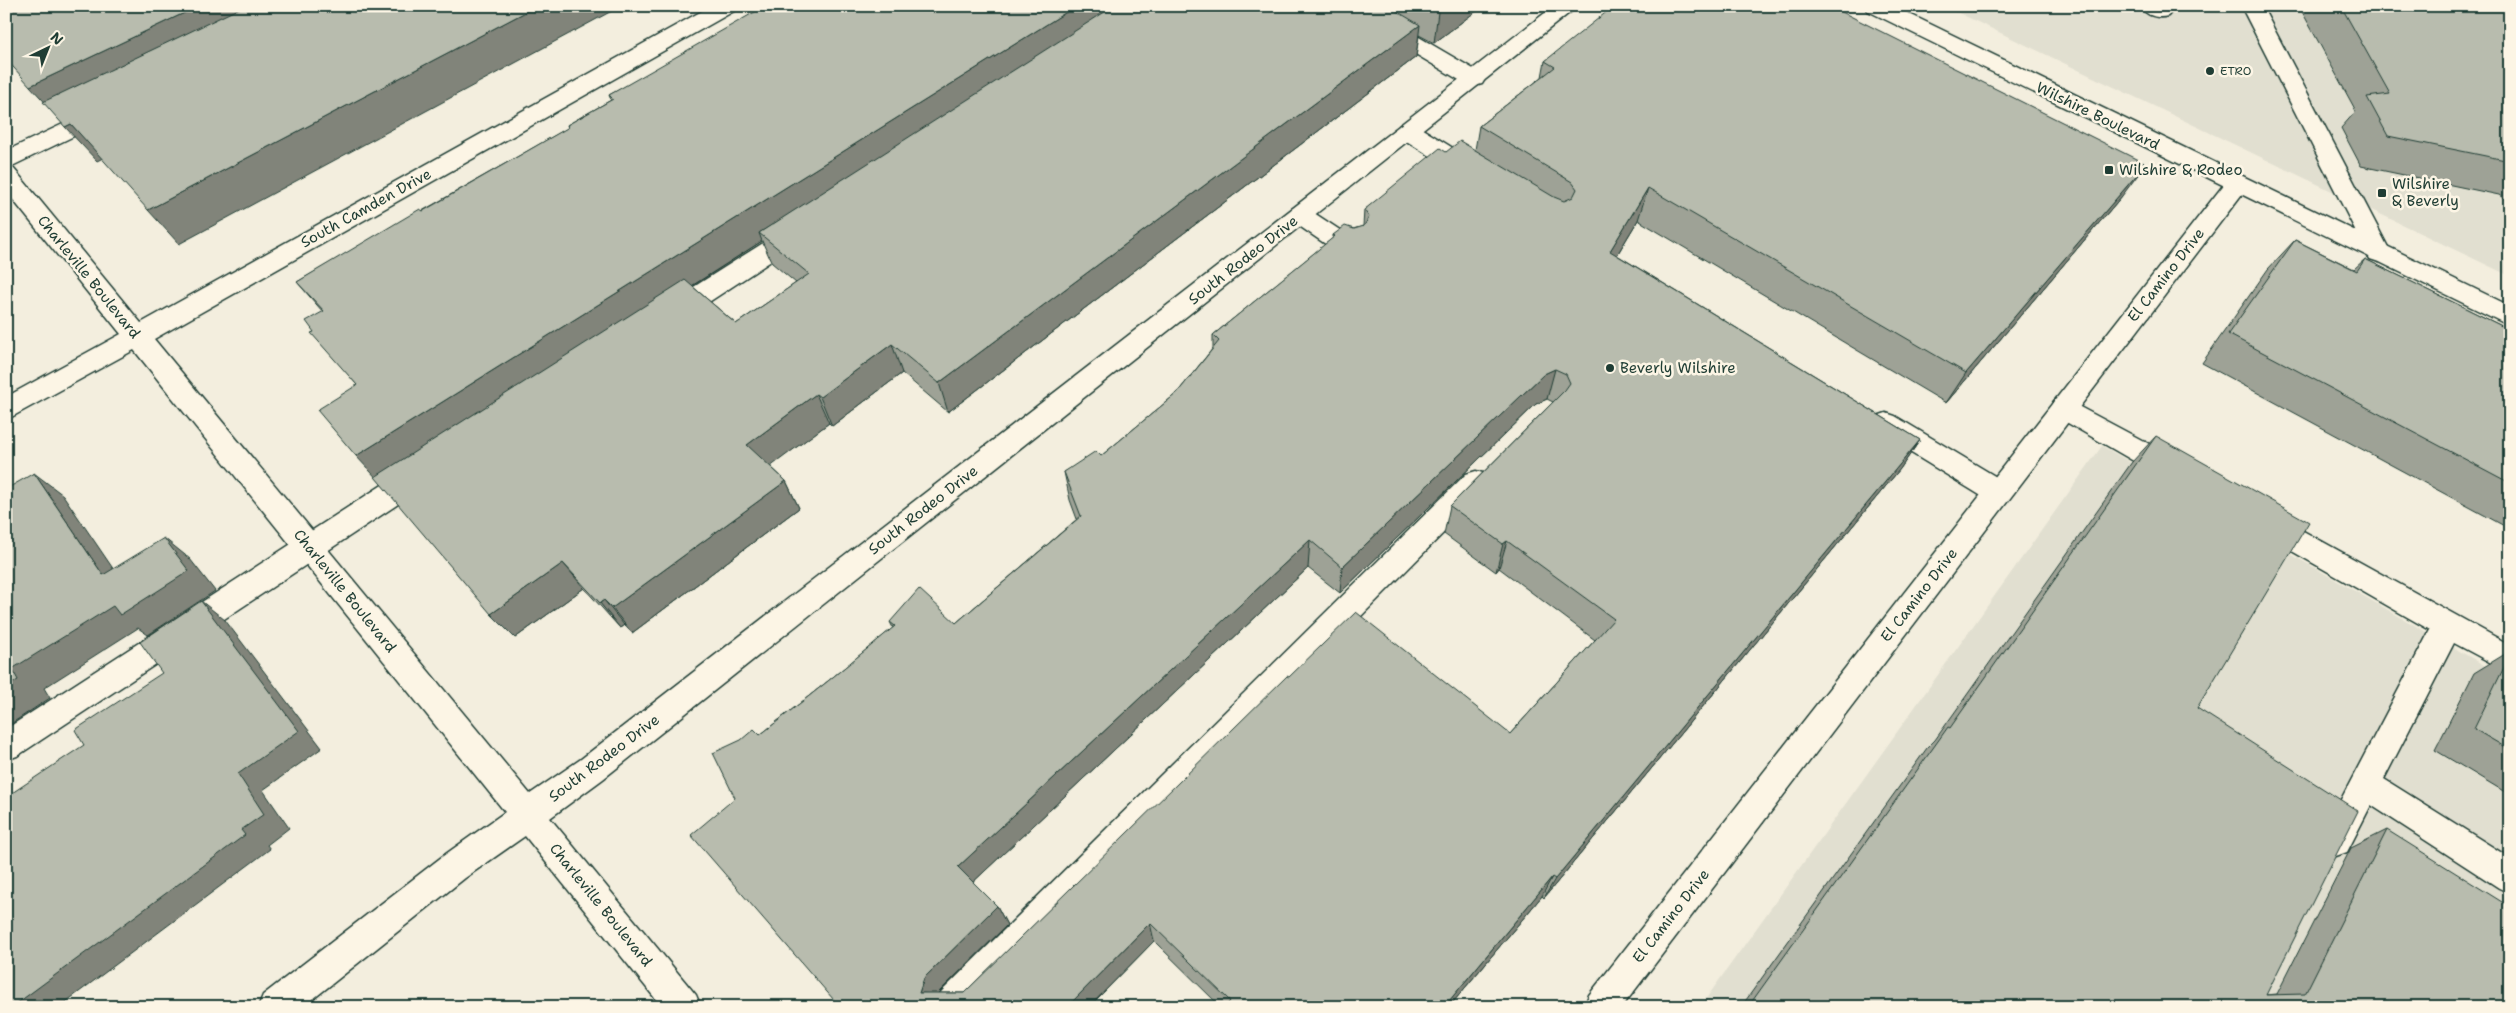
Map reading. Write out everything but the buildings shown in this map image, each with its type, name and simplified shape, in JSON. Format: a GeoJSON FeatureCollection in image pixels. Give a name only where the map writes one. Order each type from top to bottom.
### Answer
{"type":"FeatureCollection","features":[{"type":"Feature","properties":{"kind":"street","name":"South Camden Drive"},"geometry":{"type":"LineString","coordinates":[[6,410],[727,6]]}},
{"type":"Feature","properties":{"kind":"street"},"geometry":{"type":"LineString","coordinates":[[1350,6],[1474,79]]}},
{"type":"Feature","properties":{"kind":"street","name":"South Rodeo Drive"},"geometry":{"type":"LineString","coordinates":[[275,1007],[454,867],[592,768],[1568,6]]}},
{"type":"Feature","properties":{"kind":"street","name":"Wilshire Boulevard"},"geometry":{"type":"LineString","coordinates":[[1875,6],[2510,317]]}},
{"type":"Feature","properties":{"kind":"street"},"geometry":{"type":"LineString","coordinates":[[2251,6],[2378,253]]}},
{"type":"Feature","properties":{"kind":"street"},"geometry":{"type":"LineString","coordinates":[[6,161],[116,107]]}},
{"type":"Feature","properties":{"kind":"street"},"geometry":{"type":"LineString","coordinates":[[1408,132],[1491,182]]}},
{"type":"Feature","properties":{"kind":"street","name":"Charleville Boulevard"},"geometry":{"type":"LineString","coordinates":[[6,175],[684,1007]]}},
{"type":"Feature","properties":{"kind":"street","name":"El Camino Drive"},"geometry":{"type":"LineString","coordinates":[[1601,1007],[2236,184]]}},
{"type":"Feature","properties":{"kind":"street"},"geometry":{"type":"LineString","coordinates":[[1300,215],[1352,250]]}},
{"type":"Feature","properties":{"kind":"street"},"geometry":{"type":"LineString","coordinates":[[650,327],[818,219]]}},
{"type":"Feature","properties":{"kind":"street"},"geometry":{"type":"LineString","coordinates":[[2064,408],[2197,483]]}},
{"type":"Feature","properties":{"kind":"street"},"geometry":{"type":"LineString","coordinates":[[1862,409],[1998,492]]}},
{"type":"Feature","properties":{"kind":"street"},"geometry":{"type":"LineString","coordinates":[[950,1007],[1497,461]]}},
{"type":"Feature","properties":{"kind":"street"},"geometry":{"type":"LineString","coordinates":[[6,746],[440,462]]}},
{"type":"Feature","properties":{"kind":"street"},"geometry":{"type":"LineString","coordinates":[[2240,507],[2510,660]]}},
{"type":"Feature","properties":{"kind":"street"},"geometry":{"type":"LineString","coordinates":[[2321,870],[2448,625]]}},
{"type":"Feature","properties":{"kind":"street"},"geometry":{"type":"LineString","coordinates":[[2365,784],[2510,877]]}},
{"type":"Feature","properties":{"kind":"shaded area"},"geometry":{"type":"Polygon","coordinates":[[[1944,6],[2510,6],[2510,276],[1944,6]]]}},
{"type":"Feature","properties":{"kind":"shaded area"},"geometry":{"type":"Polygon","coordinates":[[[2102,446],[2510,680],[2510,1007],[1700,1007],[2102,446]]]}},
{"type":"Feature","properties":{"kind":"place","name":"ETRO"},"geometry":{"type":"Point","coordinates":[2210,71]}},
{"type":"Feature","properties":{"kind":"place","name":"Wilshire & Rodeo"},"geometry":{"type":"Point","coordinates":[2109,170]}},
{"type":"Feature","properties":{"kind":"place","name":"Wilshire & Beverly"},"geometry":{"type":"Point","coordinates":[2382,193]}},
{"type":"Feature","properties":{"kind":"place","name":"Beverly Wilshire"},"geometry":{"type":"Point","coordinates":[1610,368]}}]}
